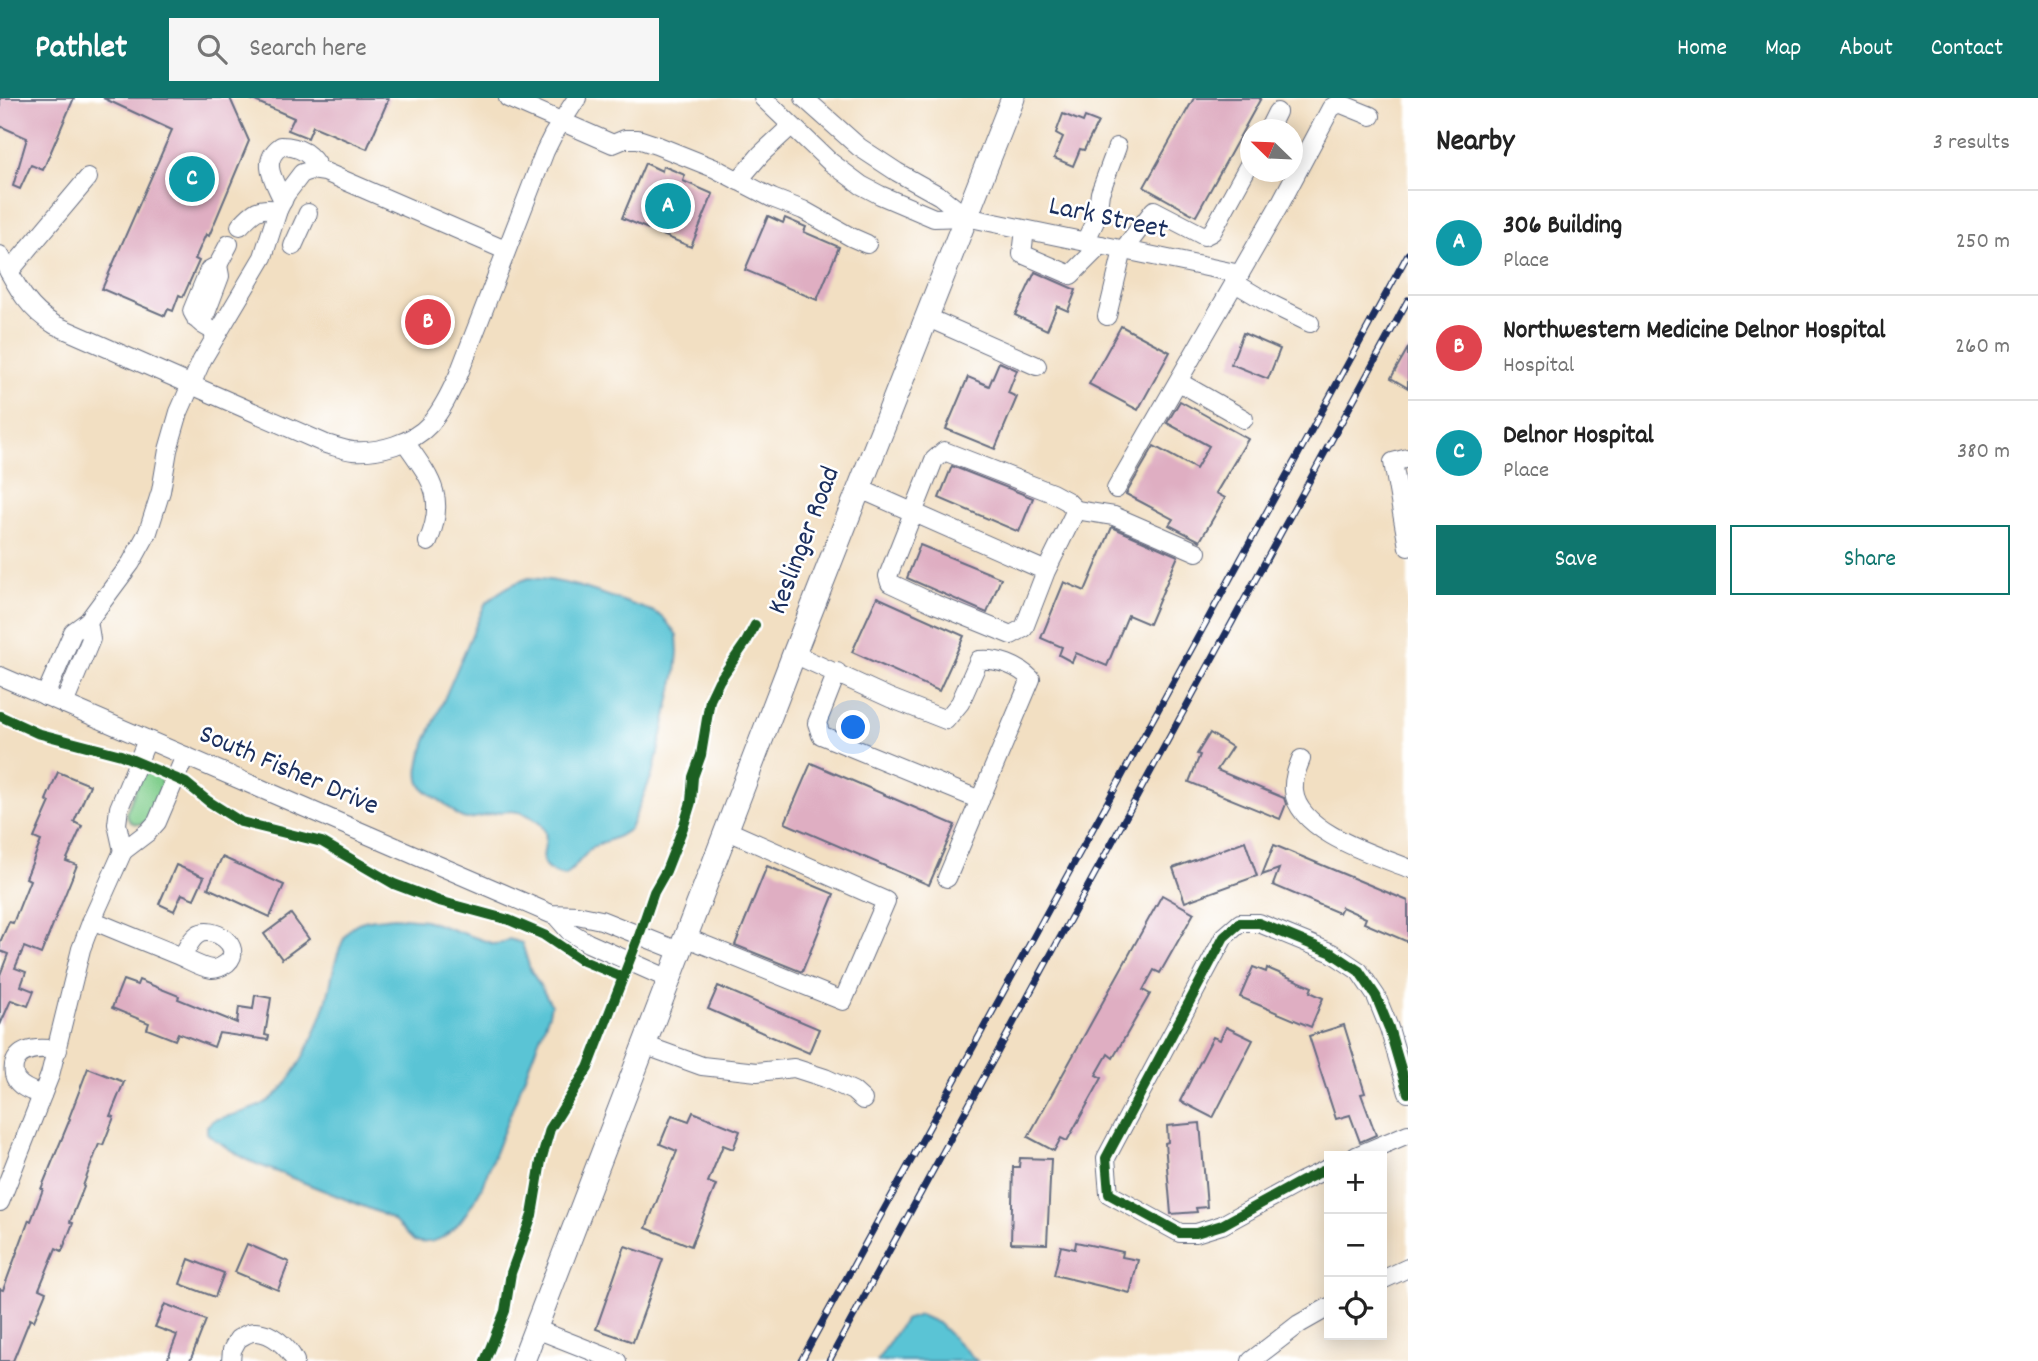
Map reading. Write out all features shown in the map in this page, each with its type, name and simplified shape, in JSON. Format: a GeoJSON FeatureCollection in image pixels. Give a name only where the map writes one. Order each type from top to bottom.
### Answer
{"type":"FeatureCollection","features":[{"type":"Feature","properties":{"kind":"main road","name":"Keslinger Road"},"geometry":{"type":"LineString","coordinates":[[523,1361],[858,488],[1013,98]]}},
{"type":"Feature","properties":{"kind":"street"},"geometry":{"type":"LineString","coordinates":[[508,98],[613,144],[625,139],[638,139],[716,169],[867,244]]}},
{"type":"Feature","properties":{"kind":"street"},"geometry":{"type":"LineString","coordinates":[[0,255],[22,296],[41,317],[55,325],[326,444],[354,451],[378,449],[405,442],[429,426],[444,405],[458,376],[545,151],[577,98]]}},
{"type":"Feature","properties":{"kind":"street"},"geometry":{"type":"LineString","coordinates":[[763,98],[828,161],[861,185],[934,218],[966,217]]}},
{"type":"Feature","properties":{"kind":"street"},"geometry":{"type":"LineString","coordinates":[[804,98],[821,110],[859,147],[940,196],[966,217]]}},
{"type":"Feature","properties":{"kind":"street"},"geometry":{"type":"LineString","coordinates":[[1116,489],[1280,204],[1331,108],[1339,103],[1371,116]]}},
{"type":"Feature","properties":{"kind":"street"},"geometry":{"type":"LineString","coordinates":[[1274,119],[1277,112]]}},
{"type":"Feature","properties":{"kind":"street"},"geometry":{"type":"LineString","coordinates":[[738,181],[761,154],[791,126]]}},
{"type":"Feature","properties":{"kind":"street"},"geometry":{"type":"LineString","coordinates":[[280,206],[269,165],[275,150],[281,146],[296,147],[312,156],[320,171]]}},
{"type":"Feature","properties":{"kind":"street"},"geometry":{"type":"LineString","coordinates":[[1025,230],[1022,254],[1070,275],[1093,244],[1100,194],[1117,147]]}},
{"type":"Feature","properties":{"kind":"street"},"geometry":{"type":"LineString","coordinates":[[45,696],[73,632],[88,621],[131,563],[148,532],[161,491],[173,431],[191,384],[202,360],[263,257],[280,206],[293,182],[302,173],[320,171],[505,250]]}},
{"type":"Feature","properties":{"kind":"street"},"geometry":{"type":"LineString","coordinates":[[9,272],[88,178]]}},
{"type":"Feature","properties":{"kind":"street"},"geometry":{"type":"LineString","coordinates":[[1203,236],[1212,232],[1240,181]]}},
{"type":"Feature","properties":{"kind":"street"},"geometry":{"type":"LineString","coordinates":[[240,226],[258,210],[280,206]]}},
{"type":"Feature","properties":{"kind":"street"},"geometry":{"type":"LineString","coordinates":[[1107,316],[1123,250],[1154,210],[1203,236]]}},
{"type":"Feature","properties":{"kind":"street"},"geometry":{"type":"LineString","coordinates":[[293,246],[307,214]]}},
{"type":"Feature","properties":{"kind":"street","name":"Lark Street"},"geometry":{"type":"LineString","coordinates":[[966,217],[1200,266],[1238,278],[1267,302],[1310,323]]}},
{"type":"Feature","properties":{"kind":"street"},"geometry":{"type":"LineString","coordinates":[[1200,266],[1203,236]]}},
{"type":"Feature","properties":{"kind":"street"},"geometry":{"type":"LineString","coordinates":[[218,333],[196,319],[206,313],[220,275],[218,265],[229,244]]}},
{"type":"Feature","properties":{"kind":"street"},"geometry":{"type":"LineString","coordinates":[[926,317],[1037,366]]}},
{"type":"Feature","properties":{"kind":"street"},"geometry":{"type":"LineString","coordinates":[[1179,382],[1244,419]]}},
{"type":"Feature","properties":{"kind":"street"},"geometry":{"type":"LineString","coordinates":[[405,442],[428,475],[438,501],[436,523],[428,542]]}},
{"type":"Feature","properties":{"kind":"street"},"geometry":{"type":"LineString","coordinates":[[1076,510],[1046,571],[1024,628],[1011,635],[890,583],[888,576],[934,460],[944,451],[1052,493],[1068,501],[1076,510],[1114,516],[1197,552]]}},
{"type":"Feature","properties":{"kind":"street"},"geometry":{"type":"LineString","coordinates":[[1408,458],[1393,462],[1408,547]]}},
{"type":"Feature","properties":{"kind":"street"},"geometry":{"type":"LineString","coordinates":[[858,488],[1046,571]]}},
{"type":"Feature","properties":{"kind":"street"},"geometry":{"type":"LineString","coordinates":[[70,612],[88,621]]}},
{"type":"Feature","properties":{"kind":"street"},"geometry":{"type":"LineString","coordinates":[[64,704],[91,639],[88,621]]}},
{"type":"Feature","properties":{"kind":"street"},"geometry":{"type":"LineString","coordinates":[[794,654],[890,698],[946,720],[960,703],[979,660],[992,658],[1023,671],[1031,679],[947,878]]}},
{"type":"Feature","properties":{"kind":"street"},"geometry":{"type":"LineString","coordinates":[[836,672],[817,723],[821,735],[980,800]]}},
{"type":"Feature","properties":{"kind":"street","name":"South Fisher Drive"},"geometry":{"type":"LineString","coordinates":[[0,676],[553,915],[570,932],[588,943],[669,979]]}},
{"type":"Feature","properties":{"kind":"street"},"geometry":{"type":"LineString","coordinates":[[123,851],[117,824],[120,808],[147,740]]}},
{"type":"Feature","properties":{"kind":"street"},"geometry":{"type":"LineString","coordinates":[[0,1202],[58,1050],[81,949],[92,920],[123,851],[148,832],[156,822],[185,756]]}},
{"type":"Feature","properties":{"kind":"street"},"geometry":{"type":"LineString","coordinates":[[1301,759],[1296,772],[1294,792],[1296,801],[1311,820],[1340,839],[1408,868]]}},
{"type":"Feature","properties":{"kind":"street","name":"South Fisher Drive"},"geometry":{"type":"LineString","coordinates":[[553,915],[577,915],[601,920],[682,944],[843,1001],[886,901],[726,830]]}},
{"type":"Feature","properties":{"kind":"street"},"geometry":{"type":"LineString","coordinates":[[92,920],[182,957]]}},
{"type":"Feature","properties":{"kind":"street"},"geometry":{"type":"LineString","coordinates":[[1324,1170],[1222,1225],[1196,1233],[1180,1233],[1109,1194],[1106,1158],[1224,937],[1240,923],[1259,923],[1332,953],[1359,971],[1376,996],[1389,1028],[1408,1093]]}},
{"type":"Feature","properties":{"kind":"street"},"geometry":{"type":"LineString","coordinates":[[643,1045],[702,1066],[757,1072],[794,1068],[825,1078],[853,1091],[863,1100]]}},
{"type":"Feature","properties":{"kind":"street"},"geometry":{"type":"LineString","coordinates":[[42,1095],[17,1081],[15,1063],[19,1056],[30,1050],[58,1050]]}},
{"type":"Feature","properties":{"kind":"street"},"geometry":{"type":"LineString","coordinates":[[1368,1151],[1408,1134]]}},
{"type":"Feature","properties":{"kind":"street"},"geometry":{"type":"LineString","coordinates":[[1387,1278],[1408,1268]]}},
{"type":"Feature","properties":{"kind":"street"},"geometry":{"type":"LineString","coordinates":[[1251,1361],[1299,1324],[1324,1310]]}},
{"type":"Feature","properties":{"kind":"street"},"geometry":{"type":"LineString","coordinates":[[536,1329],[617,1361]]}},
{"type":"Feature","properties":{"kind":"street"},"geometry":{"type":"LineString","coordinates":[[231,1361],[237,1339],[253,1332],[272,1336],[291,1353],[295,1361]]}},
{"type":"Feature","properties":{"kind":"green space"},"geometry":{"type":"Polygon","coordinates":[[[151,772],[160,776],[162,788],[148,820],[135,824],[129,820],[126,813],[141,776],[151,772]]]}},
{"type":"Feature","properties":{"kind":"water"},"geometry":{"type":"Polygon","coordinates":[[[529,578],[576,586],[652,611],[663,617],[677,635],[676,672],[654,770],[630,829],[592,847],[566,876],[546,867],[543,860],[546,838],[544,830],[526,814],[512,811],[464,818],[425,790],[419,778],[419,765],[426,741],[485,604],[506,588],[529,578]]]}},
{"type":"Feature","properties":{"kind":"water"},"geometry":{"type":"Polygon","coordinates":[[[394,917],[425,920],[494,944],[509,939],[522,943],[530,969],[551,1004],[481,1189],[455,1228],[436,1240],[426,1242],[414,1241],[393,1220],[380,1213],[247,1160],[207,1133],[207,1126],[214,1120],[265,1103],[287,1083],[314,1034],[338,955],[348,932],[361,922],[394,917]]]}},
{"type":"Feature","properties":{"kind":"water"},"geometry":{"type":"Polygon","coordinates":[[[920,1315],[938,1323],[977,1361],[877,1361],[904,1320],[920,1315]]]}},
{"type":"Feature","properties":{"kind":"building"},"geometry":{"type":"Polygon","coordinates":[[[0,98],[74,98],[43,170],[31,165],[20,189],[13,186],[27,138],[0,126],[0,98]]]}},
{"type":"Feature","properties":{"kind":"building"},"geometry":{"type":"Polygon","coordinates":[[[103,98],[230,98],[249,141],[209,236],[206,234],[195,259],[199,261],[183,297],[179,295],[173,311],[168,309],[165,316],[102,289],[172,130],[103,98]]]}},
{"type":"Feature","properties":{"kind":"building"},"geometry":{"type":"Polygon","coordinates":[[[248,98],[389,98],[367,149],[313,126],[308,138],[288,130],[294,118],[248,98]]]}},
{"type":"Feature","properties":{"kind":"building"},"geometry":{"type":"Polygon","coordinates":[[[1194,98],[1261,98],[1249,119],[1240,119],[1240,136],[1196,216],[1144,187],[1194,98]]]}},
{"type":"Feature","properties":{"kind":"building"},"geometry":{"type":"Polygon","coordinates":[[[1063,114],[1083,122],[1085,117],[1098,122],[1084,150],[1080,149],[1073,166],[1054,158],[1063,137],[1056,133],[1063,114]]]}},
{"type":"Feature","properties":{"kind":"building"},"geometry":{"type":"Polygon","coordinates":[[[645,163],[662,171],[663,166],[685,175],[683,181],[713,194],[691,247],[622,218],[645,163]]]}},
{"type":"Feature","properties":{"kind":"building"},"geometry":{"type":"Polygon","coordinates":[[[768,216],[783,223],[785,218],[806,227],[804,232],[839,247],[817,300],[745,270],[768,216]]]}},
{"type":"Feature","properties":{"kind":"building"},"geometry":{"type":"Polygon","coordinates":[[[1035,272],[1076,290],[1068,311],[1057,306],[1047,330],[1015,315],[1035,272]]]}},
{"type":"Feature","properties":{"kind":"building"},"geometry":{"type":"Polygon","coordinates":[[[1121,326],[1170,352],[1138,410],[1089,384],[1121,326]]]}},
{"type":"Feature","properties":{"kind":"building"},"geometry":{"type":"Polygon","coordinates":[[[1243,333],[1280,349],[1268,379],[1231,364],[1243,333]]]}},
{"type":"Feature","properties":{"kind":"building"},"geometry":{"type":"Polygon","coordinates":[[[1408,348],[1408,388],[1391,378],[1408,348]]]}},
{"type":"Feature","properties":{"kind":"building"},"geometry":{"type":"Polygon","coordinates":[[[999,362],[1017,370],[1008,393],[1017,397],[995,449],[946,429],[968,377],[989,386],[999,362]]]}},
{"type":"Feature","properties":{"kind":"building"},"geometry":{"type":"Polygon","coordinates":[[[1180,401],[1248,439],[1216,493],[1225,498],[1200,541],[1169,525],[1173,519],[1126,494],[1154,446],[1196,469],[1209,446],[1167,423],[1180,401]]]}},
{"type":"Feature","properties":{"kind":"building"},"geometry":{"type":"Polygon","coordinates":[[[952,466],[1033,498],[1019,532],[939,498],[952,466]]]}},
{"type":"Feature","properties":{"kind":"building"},"geometry":{"type":"Polygon","coordinates":[[[1112,527],[1178,556],[1149,624],[1128,615],[1107,666],[1076,653],[1072,662],[1059,655],[1062,647],[1041,638],[1064,582],[1085,591],[1112,527]]]}},
{"type":"Feature","properties":{"kind":"building"},"geometry":{"type":"Polygon","coordinates":[[[920,545],[1001,578],[987,613],[907,578],[920,545]]]}},
{"type":"Feature","properties":{"kind":"building"},"geometry":{"type":"Polygon","coordinates":[[[877,597],[964,636],[939,691],[852,652],[877,597]]]}},
{"type":"Feature","properties":{"kind":"building"},"geometry":{"type":"Polygon","coordinates":[[[1210,733],[1232,747],[1217,770],[1284,798],[1286,804],[1280,819],[1189,782],[1200,755],[1197,754],[1210,733]]]}},
{"type":"Feature","properties":{"kind":"building"},"geometry":{"type":"Polygon","coordinates":[[[811,763],[955,825],[929,885],[785,823],[811,763]]]}},
{"type":"Feature","properties":{"kind":"building"},"geometry":{"type":"Polygon","coordinates":[[[58,772],[90,785],[74,822],[82,826],[66,861],[77,865],[41,954],[24,947],[15,968],[26,972],[21,986],[34,991],[28,1006],[11,1000],[0,1025],[0,975],[8,954],[0,951],[0,942],[9,922],[13,923],[30,880],[26,878],[41,841],[34,838],[50,802],[46,800],[58,772]]]}},
{"type":"Feature","properties":{"kind":"building"},"geometry":{"type":"Polygon","coordinates":[[[1245,841],[1257,876],[1185,902],[1173,868],[1245,841]]]}},
{"type":"Feature","properties":{"kind":"building"},"geometry":{"type":"Polygon","coordinates":[[[1274,845],[1408,901],[1408,942],[1364,923],[1366,918],[1342,907],[1339,913],[1273,885],[1279,869],[1262,875],[1274,845]]]}},
{"type":"Feature","properties":{"kind":"building"},"geometry":{"type":"Polygon","coordinates":[[[222,857],[284,885],[270,917],[208,888],[222,857]]]}},
{"type":"Feature","properties":{"kind":"building"},"geometry":{"type":"Polygon","coordinates":[[[176,865],[204,877],[194,899],[182,894],[174,911],[159,904],[176,865]]]}},
{"type":"Feature","properties":{"kind":"building"},"geometry":{"type":"Polygon","coordinates":[[[767,866],[834,894],[802,972],[735,945],[767,866]]]}},
{"type":"Feature","properties":{"kind":"building"},"geometry":{"type":"Polygon","coordinates":[[[1162,895],[1194,913],[1160,973],[1154,970],[1143,990],[1150,994],[1113,1058],[1108,1054],[1096,1075],[1102,1078],[1067,1141],[1061,1138],[1054,1151],[1028,1137],[1162,895]]]}},
{"type":"Feature","properties":{"kind":"building"},"geometry":{"type":"Polygon","coordinates":[[[291,914],[309,939],[282,959],[264,934],[291,914]]]}},
{"type":"Feature","properties":{"kind":"building"},"geometry":{"type":"Polygon","coordinates":[[[1253,967],[1266,972],[1267,968],[1312,987],[1310,992],[1323,998],[1311,1027],[1240,997],[1253,967]]]}},
{"type":"Feature","properties":{"kind":"building"},"geometry":{"type":"Polygon","coordinates":[[[123,980],[137,985],[139,980],[237,1023],[239,1007],[253,1009],[255,995],[271,998],[265,1035],[269,1036],[268,1040],[219,1033],[214,1047],[178,1033],[175,1040],[147,1029],[149,1023],[112,1008],[123,980]]]}},
{"type":"Feature","properties":{"kind":"building"},"geometry":{"type":"Polygon","coordinates":[[[718,986],[819,1029],[809,1053],[708,1009],[718,986]]]}},
{"type":"Feature","properties":{"kind":"building"},"geometry":{"type":"Polygon","coordinates":[[[1344,1025],[1365,1093],[1361,1094],[1376,1135],[1360,1142],[1350,1115],[1336,1119],[1309,1036],[1344,1025]]]}},
{"type":"Feature","properties":{"kind":"building"},"geometry":{"type":"Polygon","coordinates":[[[1226,1027],[1253,1040],[1213,1118],[1180,1101],[1213,1037],[1220,1040],[1226,1027]]]}},
{"type":"Feature","properties":{"kind":"building"},"geometry":{"type":"Polygon","coordinates":[[[88,1068],[124,1082],[110,1116],[114,1117],[103,1145],[99,1144],[62,1251],[56,1248],[39,1289],[46,1292],[34,1321],[30,1319],[13,1361],[0,1361],[0,1289],[3,1290],[29,1220],[31,1221],[88,1068]]]}},
{"type":"Feature","properties":{"kind":"building"},"geometry":{"type":"Polygon","coordinates":[[[693,1112],[740,1131],[733,1149],[723,1145],[708,1182],[716,1185],[691,1246],[646,1228],[677,1151],[660,1144],[672,1115],[689,1121],[693,1112]]]}},
{"type":"Feature","properties":{"kind":"building"},"geometry":{"type":"Polygon","coordinates":[[[1200,1123],[1207,1207],[1196,1208],[1197,1212],[1171,1214],[1165,1143],[1168,1142],[1167,1126],[1200,1123]]]}},
{"type":"Feature","properties":{"kind":"building"},"geometry":{"type":"Polygon","coordinates":[[[1020,1158],[1051,1159],[1047,1244],[1011,1243],[1013,1167],[1019,1167],[1020,1158]]]}},
{"type":"Feature","properties":{"kind":"building"},"geometry":{"type":"Polygon","coordinates":[[[1076,1242],[1123,1252],[1122,1257],[1138,1260],[1130,1293],[1054,1275],[1061,1246],[1075,1249],[1076,1242]]]}},
{"type":"Feature","properties":{"kind":"building"},"geometry":{"type":"Polygon","coordinates":[[[247,1244],[289,1262],[278,1290],[235,1272],[247,1244]]]}},
{"type":"Feature","properties":{"kind":"building"},"geometry":{"type":"Polygon","coordinates":[[[625,1246],[663,1259],[633,1342],[596,1329],[625,1246]]]}},
{"type":"Feature","properties":{"kind":"building"},"geometry":{"type":"Polygon","coordinates":[[[189,1259],[224,1273],[215,1297],[180,1284],[189,1259]]]}},
{"type":"Feature","properties":{"kind":"building"},"geometry":{"type":"Polygon","coordinates":[[[165,1304],[206,1320],[190,1361],[167,1361],[177,1335],[155,1327],[165,1304]]]}},
{"type":"Feature","properties":{"kind":"railway"},"geometry":{"type":"LineString","coordinates":[[801,1361],[1408,254]]}},
{"type":"Feature","properties":{"kind":"railway"},"geometry":{"type":"LineString","coordinates":[[829,1361],[1408,300]]}},
{"type":"Feature","properties":{"kind":"cycle path"},"geometry":{"type":"LineString","coordinates":[[485,1361],[505,1311],[511,1273],[532,1215],[541,1161],[550,1129],[588,1068],[654,892],[666,871],[684,825],[691,802],[693,777],[701,755],[710,700],[755,625]]}},
{"type":"Feature","properties":{"kind":"cycle path"},"geometry":{"type":"LineString","coordinates":[[0,716],[37,733],[121,755],[186,783],[241,822],[322,842],[394,884],[439,901],[509,920],[544,935],[581,960],[622,977]]}},
{"type":"Feature","properties":{"kind":"cycle path"},"geometry":{"type":"LineString","coordinates":[[1324,1170],[1222,1225],[1196,1233],[1180,1233],[1109,1194],[1106,1158],[1224,937],[1240,923],[1259,923],[1332,953],[1359,971],[1376,996],[1389,1028],[1408,1093]]}},
{"type":"Feature","properties":{"kind":"place","name":"Delnor Hospital"},"geometry":{"type":"Point","coordinates":[192,179]}},
{"type":"Feature","properties":{"kind":"place","name":"306 Building"},"geometry":{"type":"Point","coordinates":[668,206]}},
{"type":"Feature","properties":{"kind":"place","name":"Northwestern Medicine Delnor Hospital"},"geometry":{"type":"Point","coordinates":[428,322]}}]}
